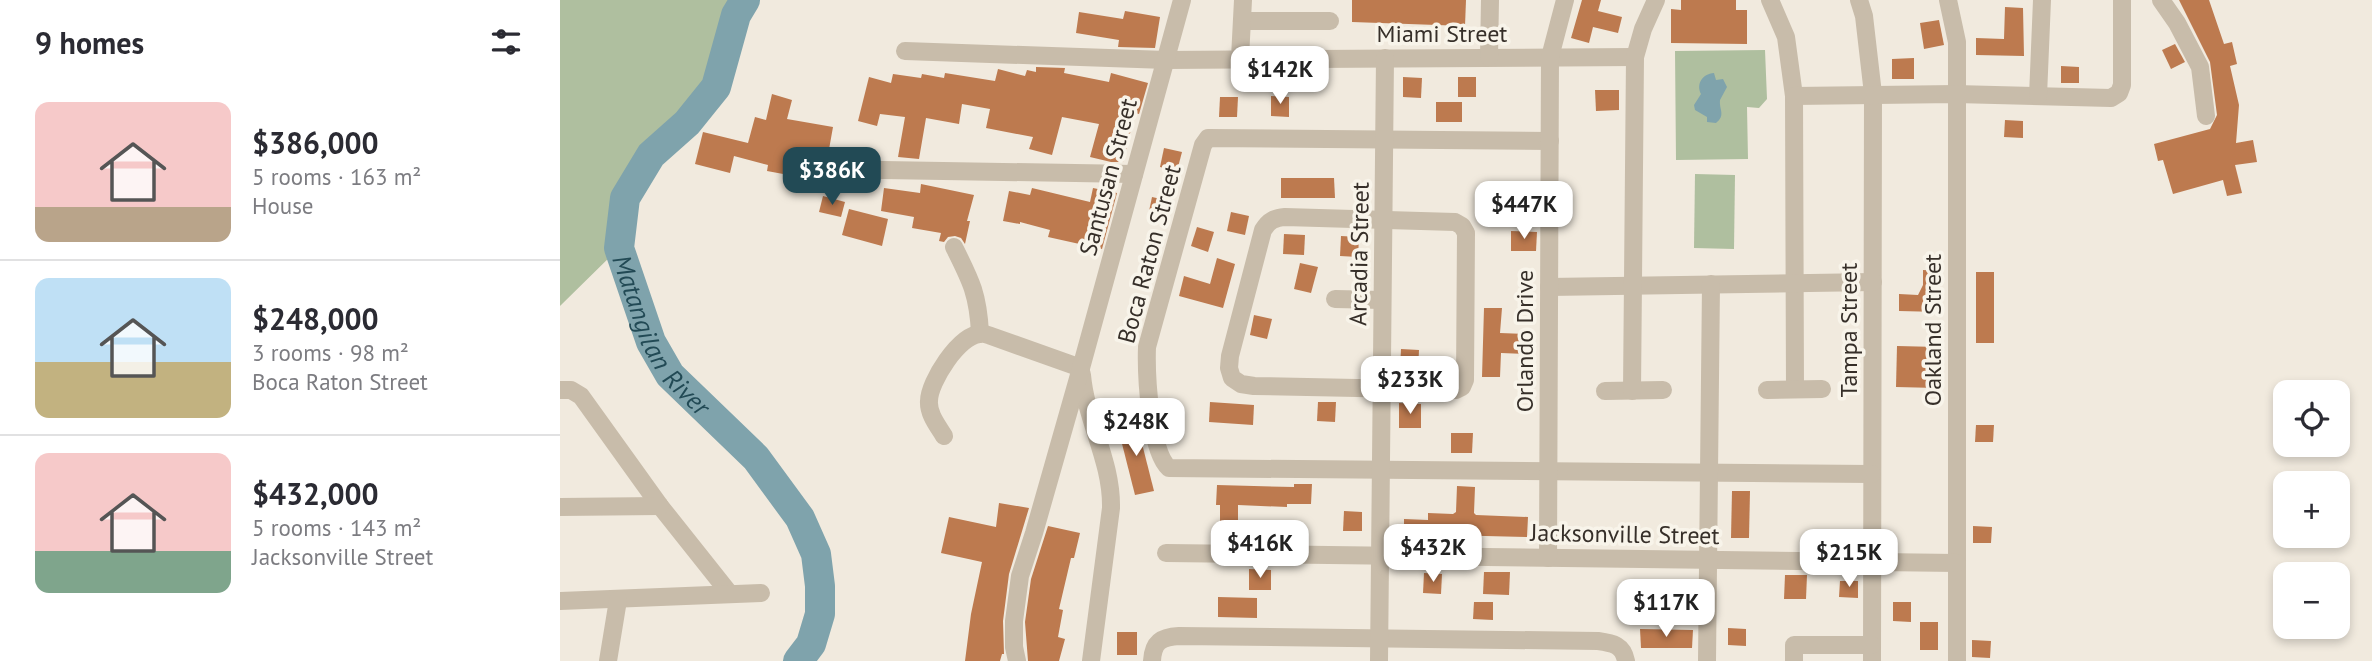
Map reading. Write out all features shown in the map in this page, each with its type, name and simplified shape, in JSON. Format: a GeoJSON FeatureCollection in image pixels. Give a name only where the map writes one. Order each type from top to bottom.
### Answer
{"type":"FeatureCollection","features":[{"type":"Feature","properties":{"kind":"street","name":"Santusan Street"},"geometry":{"type":"LineString","coordinates":[[1017,661],[1014,621],[1020,576],[1081,368],[1182,0]]}},
{"type":"Feature","properties":{"kind":"street"},"geometry":{"type":"LineString","coordinates":[[1240,58],[1243,0]]}},
{"type":"Feature","properties":{"kind":"street"},"geometry":{"type":"LineString","coordinates":[[1489,57],[1490,0]]}},
{"type":"Feature","properties":{"kind":"street","name":"Orlando Drive"},"geometry":{"type":"LineString","coordinates":[[1548,558],[1550,57],[1565,0]]}},
{"type":"Feature","properties":{"kind":"street"},"geometry":{"type":"LineString","coordinates":[[1632,391],[1635,57],[1643,29],[1656,0]]}},
{"type":"Feature","properties":{"kind":"street"},"geometry":{"type":"LineString","coordinates":[[1770,0],[1786,37],[1794,96],[1795,390]]}},
{"type":"Feature","properties":{"kind":"street","name":"Tampa Street"},"geometry":{"type":"LineString","coordinates":[[1859,0],[1864,16],[1873,94],[1872,653]]}},
{"type":"Feature","properties":{"kind":"street","name":"Oakland Street"},"geometry":{"type":"LineString","coordinates":[[1948,0],[1956,42],[1957,661]]}},
{"type":"Feature","properties":{"kind":"street"},"geometry":{"type":"LineString","coordinates":[[2038,96],[2042,0]]}},
{"type":"Feature","properties":{"kind":"street"},"geometry":{"type":"LineString","coordinates":[[1794,96],[1956,94],[2111,98],[2119,93],[2122,85],[2122,0]]}},
{"type":"Feature","properties":{"kind":"street"},"geometry":{"type":"LineString","coordinates":[[2161,0],[2177,23],[2200,67],[2206,116]]}},
{"type":"Feature","properties":{"kind":"street"},"geometry":{"type":"LineString","coordinates":[[1242,21],[1330,22]]}},
{"type":"Feature","properties":{"kind":"street","name":"Miami Street"},"geometry":{"type":"LineString","coordinates":[[905,51],[1166,60],[1635,57]]}},
{"type":"Feature","properties":{"kind":"street","name":"Arcadia Street"},"geometry":{"type":"LineString","coordinates":[[1379,661],[1385,58]]}},
{"type":"Feature","properties":{"kind":"street","name":"Boca Raton Street"},"geometry":{"type":"LineString","coordinates":[[1550,141],[1208,138],[1203,145],[1147,347],[1154,428],[1163,462],[1169,468],[1872,474]]}},
{"type":"Feature","properties":{"kind":"street"},"geometry":{"type":"LineString","coordinates":[[823,169],[1134,174]]}},
{"type":"Feature","properties":{"kind":"street"},"geometry":{"type":"LineString","coordinates":[[1285,217],[1383,221],[1455,222],[1462,226],[1466,233],[1465,380],[1462,387],[1456,390],[1254,386],[1241,384],[1231,378],[1230,356],[1267,223],[1275,218],[1285,217]]}},
{"type":"Feature","properties":{"kind":"street"},"geometry":{"type":"LineString","coordinates":[[954,247],[974,288],[979,308],[980,334]]}},
{"type":"Feature","properties":{"kind":"street"},"geometry":{"type":"LineString","coordinates":[[1549,287],[1873,282]]}},
{"type":"Feature","properties":{"kind":"street"},"geometry":{"type":"LineString","coordinates":[[1707,661],[1711,284]]}},
{"type":"Feature","properties":{"kind":"street"},"geometry":{"type":"LineString","coordinates":[[1335,299],[1382,300]]}},
{"type":"Feature","properties":{"kind":"street"},"geometry":{"type":"LineString","coordinates":[[944,436],[929,408],[933,383],[959,346],[980,334],[1081,368],[1084,397],[1112,488],[1091,661]]}},
{"type":"Feature","properties":{"kind":"street"},"geometry":{"type":"LineString","coordinates":[[1767,390],[1822,389]]}},
{"type":"Feature","properties":{"kind":"street"},"geometry":{"type":"LineString","coordinates":[[560,390],[571,390],[581,396],[660,506],[730,594]]}},
{"type":"Feature","properties":{"kind":"street"},"geometry":{"type":"LineString","coordinates":[[1605,391],[1662,390]]}},
{"type":"Feature","properties":{"kind":"street"},"geometry":{"type":"LineString","coordinates":[[560,507],[660,506]]}},
{"type":"Feature","properties":{"kind":"street","name":"Jacksonville Street"},"geometry":{"type":"LineString","coordinates":[[1166,553],[1957,563]]}},
{"type":"Feature","properties":{"kind":"street"},"geometry":{"type":"LineString","coordinates":[[560,601],[761,593]]}},
{"type":"Feature","properties":{"kind":"street"},"geometry":{"type":"LineString","coordinates":[[608,661],[618,600]]}},
{"type":"Feature","properties":{"kind":"street"},"geometry":{"type":"LineString","coordinates":[[1152,661],[1152,650],[1157,641],[1167,636],[1609,642],[1618,645],[1624,652],[1626,661]]}},
{"type":"Feature","properties":{"kind":"street"},"geometry":{"type":"LineString","coordinates":[[1794,661],[1794,645],[1872,653]]}},
{"type":"Feature","properties":{"kind":"green space"},"geometry":{"type":"Polygon","coordinates":[[[560,0],[745,0],[736,15],[716,87],[651,155],[625,198],[619,248],[560,306],[560,0]]]}},
{"type":"Feature","properties":{"kind":"green space"},"geometry":{"type":"Polygon","coordinates":[[[1765,50],[1767,99],[1759,108],[1747,107],[1748,159],[1676,160],[1675,51],[1765,50]]]}},
{"type":"Feature","properties":{"kind":"green space"},"geometry":{"type":"Polygon","coordinates":[[[1695,174],[1735,175],[1734,249],[1694,248],[1695,174]]]}},
{"type":"Feature","properties":{"kind":"water"},"geometry":{"type":"Polygon","coordinates":[[[1714,73],[1716,80],[1723,79],[1727,87],[1720,100],[1721,115],[1716,123],[1707,122],[1707,117],[1695,110],[1694,105],[1701,94],[1701,80],[1714,73]]]}},
{"type":"Feature","properties":{"kind":"building"},"geometry":{"type":"Polygon","coordinates":[[[1352,0],[1466,0],[1465,26],[1352,22],[1352,0]]]}},
{"type":"Feature","properties":{"kind":"building"},"geometry":{"type":"Polygon","coordinates":[[[1582,0],[1601,0],[1598,11],[1622,17],[1618,33],[1593,27],[1589,43],[1571,38],[1582,0]]]}},
{"type":"Feature","properties":{"kind":"building"},"geometry":{"type":"Polygon","coordinates":[[[1681,0],[1736,0],[1736,10],[1747,10],[1747,44],[1671,43],[1671,9],[1681,10],[1681,0]]]}},
{"type":"Feature","properties":{"kind":"building"},"geometry":{"type":"Polygon","coordinates":[[[2179,0],[2209,0],[2224,44],[2232,42],[2237,64],[2230,66],[2239,105],[2236,143],[2253,140],[2257,162],[2235,165],[2242,193],[2227,196],[2223,180],[2173,194],[2163,160],[2158,161],[2154,144],[2210,129],[2217,115],[2210,62],[2179,0]]]}},
{"type":"Feature","properties":{"kind":"building"},"geometry":{"type":"Polygon","coordinates":[[[2005,7],[2023,8],[2024,56],[1976,55],[1976,38],[2004,39],[2005,7]]]}},
{"type":"Feature","properties":{"kind":"building"},"geometry":{"type":"Polygon","coordinates":[[[1125,11],[1160,17],[1155,48],[1118,47],[1119,40],[1076,33],[1079,12],[1123,19],[1125,11]]]}},
{"type":"Feature","properties":{"kind":"building"},"geometry":{"type":"Polygon","coordinates":[[[1939,20],[1944,45],[1924,49],[1920,23],[1939,20]]]}},
{"type":"Feature","properties":{"kind":"building"},"geometry":{"type":"Polygon","coordinates":[[[2175,44],[2185,62],[2171,69],[2162,50],[2175,44]]]}},
{"type":"Feature","properties":{"kind":"building"},"geometry":{"type":"Polygon","coordinates":[[[1914,58],[1914,79],[1892,79],[1892,59],[1914,58]]]}},
{"type":"Feature","properties":{"kind":"building"},"geometry":{"type":"Polygon","coordinates":[[[2061,66],[2079,67],[2079,83],[2061,83],[2061,66]]]}},
{"type":"Feature","properties":{"kind":"building"},"geometry":{"type":"Polygon","coordinates":[[[1036,67],[1065,68],[1064,73],[1109,82],[1111,73],[1148,83],[1139,114],[1135,113],[1123,162],[1090,157],[1099,124],[1062,117],[1052,155],[1029,149],[1033,137],[986,128],[990,109],[962,104],[959,124],[926,118],[919,159],[898,157],[905,117],[880,114],[877,126],[858,121],[869,77],[891,83],[893,74],[921,78],[922,74],[944,78],[945,73],[995,81],[998,69],[1025,76],[1027,70],[1036,72],[1036,67]]]}},
{"type":"Feature","properties":{"kind":"building"},"geometry":{"type":"Polygon","coordinates":[[[1403,77],[1422,78],[1421,98],[1403,97],[1403,77]]]}},
{"type":"Feature","properties":{"kind":"building"},"geometry":{"type":"Polygon","coordinates":[[[1458,77],[1476,77],[1476,97],[1458,97],[1458,77]]]}},
{"type":"Feature","properties":{"kind":"building"},"geometry":{"type":"Polygon","coordinates":[[[1595,90],[1619,90],[1619,110],[1596,111],[1595,90]]]}},
{"type":"Feature","properties":{"kind":"building"},"geometry":{"type":"Polygon","coordinates":[[[772,94],[792,100],[787,119],[833,127],[828,155],[798,150],[794,176],[767,171],[768,165],[734,156],[730,173],[695,164],[703,132],[748,143],[755,117],[766,120],[772,94]]]}},
{"type":"Feature","properties":{"kind":"building"},"geometry":{"type":"Polygon","coordinates":[[[1271,96],[1289,97],[1289,117],[1271,116],[1271,96]]]}},
{"type":"Feature","properties":{"kind":"building"},"geometry":{"type":"Polygon","coordinates":[[[1220,97],[1238,97],[1237,117],[1219,117],[1220,97]]]}},
{"type":"Feature","properties":{"kind":"building"},"geometry":{"type":"Polygon","coordinates":[[[1436,102],[1462,102],[1462,122],[1436,122],[1436,102]]]}},
{"type":"Feature","properties":{"kind":"building"},"geometry":{"type":"Polygon","coordinates":[[[2005,120],[2023,121],[2023,138],[2004,137],[2005,120]]]}},
{"type":"Feature","properties":{"kind":"building"},"geometry":{"type":"Polygon","coordinates":[[[1164,148],[1182,152],[1177,171],[1160,167],[1164,148]]]}},
{"type":"Feature","properties":{"kind":"building"},"geometry":{"type":"Polygon","coordinates":[[[1281,178],[1334,178],[1335,198],[1281,198],[1281,178]]]}},
{"type":"Feature","properties":{"kind":"building"},"geometry":{"type":"Polygon","coordinates":[[[921,184],[974,195],[967,221],[970,221],[965,244],[961,238],[955,236],[948,237],[944,242],[939,241],[941,233],[912,228],[914,217],[881,211],[884,188],[920,193],[921,184]]]}},
{"type":"Feature","properties":{"kind":"building"},"geometry":{"type":"Polygon","coordinates":[[[1032,188],[1090,202],[1093,188],[1117,193],[1102,249],[1048,237],[1050,230],[1020,222],[1003,221],[1009,191],[1030,195],[1032,188]]]}},
{"type":"Feature","properties":{"kind":"building"},"geometry":{"type":"Polygon","coordinates":[[[823,196],[845,202],[841,217],[819,212],[823,196]]]}},
{"type":"Feature","properties":{"kind":"building"},"geometry":{"type":"Polygon","coordinates":[[[1152,197],[1170,201],[1165,220],[1148,216],[1152,197]]]}},
{"type":"Feature","properties":{"kind":"building"},"geometry":{"type":"Polygon","coordinates":[[[849,209],[888,219],[882,246],[842,235],[849,209]]]}},
{"type":"Feature","properties":{"kind":"building"},"geometry":{"type":"Polygon","coordinates":[[[1231,212],[1249,216],[1245,235],[1227,231],[1231,212]]]}},
{"type":"Feature","properties":{"kind":"building"},"geometry":{"type":"Polygon","coordinates":[[[1197,227],[1214,232],[1208,252],[1191,246],[1197,227]]]}},
{"type":"Feature","properties":{"kind":"building"},"geometry":{"type":"Polygon","coordinates":[[[1511,231],[1537,232],[1536,251],[1511,251],[1511,231]]]}},
{"type":"Feature","properties":{"kind":"building"},"geometry":{"type":"Polygon","coordinates":[[[1284,234],[1305,235],[1304,255],[1283,254],[1284,234]]]}},
{"type":"Feature","properties":{"kind":"building"},"geometry":{"type":"Polygon","coordinates":[[[1341,236],[1359,237],[1358,257],[1340,256],[1341,236]]]}},
{"type":"Feature","properties":{"kind":"building"},"geometry":{"type":"Polygon","coordinates":[[[1217,258],[1235,264],[1223,308],[1179,296],[1184,276],[1210,284],[1217,258]]]}},
{"type":"Feature","properties":{"kind":"building"},"geometry":{"type":"Polygon","coordinates":[[[1300,263],[1318,267],[1311,293],[1294,289],[1300,263]]]}},
{"type":"Feature","properties":{"kind":"building"},"geometry":{"type":"Polygon","coordinates":[[[1923,270],[1941,271],[1940,312],[1899,311],[1899,294],[1918,295],[1923,285],[1923,270]]]}},
{"type":"Feature","properties":{"kind":"building"},"geometry":{"type":"Polygon","coordinates":[[[1976,272],[1994,272],[1994,343],[1976,343],[1976,272]]]}},
{"type":"Feature","properties":{"kind":"building"},"geometry":{"type":"Polygon","coordinates":[[[1484,308],[1502,308],[1500,333],[1527,334],[1526,354],[1501,353],[1500,377],[1482,377],[1484,308]]]}},
{"type":"Feature","properties":{"kind":"building"},"geometry":{"type":"Polygon","coordinates":[[[1254,315],[1272,319],[1267,339],[1250,335],[1254,315]]]}},
{"type":"Feature","properties":{"kind":"building"},"geometry":{"type":"Polygon","coordinates":[[[1897,346],[1938,347],[1937,388],[1896,387],[1897,346]]]}},
{"type":"Feature","properties":{"kind":"building"},"geometry":{"type":"Polygon","coordinates":[[[1401,349],[1419,350],[1418,370],[1400,369],[1401,349]]]}},
{"type":"Feature","properties":{"kind":"building"},"geometry":{"type":"Polygon","coordinates":[[[1210,402],[1254,405],[1253,425],[1209,422],[1210,402]]]}},
{"type":"Feature","properties":{"kind":"building"},"geometry":{"type":"Polygon","coordinates":[[[1318,402],[1336,402],[1335,422],[1317,421],[1318,402]]]}},
{"type":"Feature","properties":{"kind":"building"},"geometry":{"type":"Polygon","coordinates":[[[1399,403],[1421,404],[1421,428],[1399,428],[1399,403]]]}},
{"type":"Feature","properties":{"kind":"building"},"geometry":{"type":"Polygon","coordinates":[[[1136,420],[1154,491],[1135,495],[1117,424],[1136,420]]]}},
{"type":"Feature","properties":{"kind":"building"},"geometry":{"type":"Polygon","coordinates":[[[1976,425],[1994,425],[1993,442],[1975,442],[1976,425]]]}},
{"type":"Feature","properties":{"kind":"building"},"geometry":{"type":"Polygon","coordinates":[[[1451,433],[1473,433],[1472,453],[1451,453],[1451,433]]]}},
{"type":"Feature","properties":{"kind":"building"},"geometry":{"type":"Polygon","coordinates":[[[1294,484],[1312,484],[1311,504],[1287,504],[1287,507],[1238,505],[1238,535],[1220,535],[1220,505],[1216,505],[1217,485],[1294,487],[1294,484]]]}},
{"type":"Feature","properties":{"kind":"building"},"geometry":{"type":"Polygon","coordinates":[[[1457,486],[1475,487],[1476,515],[1528,517],[1527,537],[1404,534],[1404,519],[1428,520],[1428,513],[1456,512],[1457,486]]]}},
{"type":"Feature","properties":{"kind":"building"},"geometry":{"type":"Polygon","coordinates":[[[1732,491],[1750,491],[1749,538],[1731,538],[1732,491]]]}},
{"type":"Feature","properties":{"kind":"building"},"geometry":{"type":"Polygon","coordinates":[[[999,503],[1029,508],[1009,574],[1003,621],[1004,654],[1000,661],[965,661],[982,562],[941,553],[949,517],[996,527],[999,503]]]}},
{"type":"Feature","properties":{"kind":"building"},"geometry":{"type":"Polygon","coordinates":[[[1344,511],[1362,512],[1362,531],[1343,531],[1344,511]]]}},
{"type":"Feature","properties":{"kind":"building"},"geometry":{"type":"Polygon","coordinates":[[[1048,526],[1080,533],[1059,609],[1063,610],[1058,637],[1065,639],[1059,661],[1028,661],[1025,622],[1031,579],[1048,526]]]}},
{"type":"Feature","properties":{"kind":"building"},"geometry":{"type":"Polygon","coordinates":[[[1973,526],[1992,527],[1991,543],[1973,543],[1973,526]]]}},
{"type":"Feature","properties":{"kind":"building"},"geometry":{"type":"Polygon","coordinates":[[[1249,569],[1271,570],[1271,590],[1249,590],[1249,569]]]}},
{"type":"Feature","properties":{"kind":"building"},"geometry":{"type":"Polygon","coordinates":[[[1484,572],[1510,572],[1509,595],[1483,594],[1484,572]]]}},
{"type":"Feature","properties":{"kind":"building"},"geometry":{"type":"Polygon","coordinates":[[[1424,573],[1442,574],[1441,594],[1423,593],[1424,573]]]}},
{"type":"Feature","properties":{"kind":"building"},"geometry":{"type":"Polygon","coordinates":[[[1785,575],[1807,575],[1806,599],[1784,599],[1785,575]]]}},
{"type":"Feature","properties":{"kind":"building"},"geometry":{"type":"Polygon","coordinates":[[[1840,581],[1858,581],[1858,598],[1839,597],[1840,581]]]}},
{"type":"Feature","properties":{"kind":"building"},"geometry":{"type":"Polygon","coordinates":[[[1218,597],[1257,598],[1257,618],[1218,617],[1218,597]]]}},
{"type":"Feature","properties":{"kind":"building"},"geometry":{"type":"Polygon","coordinates":[[[1474,602],[1493,602],[1493,620],[1473,619],[1474,602]]]}},
{"type":"Feature","properties":{"kind":"building"},"geometry":{"type":"Polygon","coordinates":[[[1893,602],[1911,602],[1911,622],[1893,621],[1893,602]]]}},
{"type":"Feature","properties":{"kind":"building"},"geometry":{"type":"Polygon","coordinates":[[[1920,622],[1938,622],[1938,650],[1920,650],[1920,622]]]}},
{"type":"Feature","properties":{"kind":"building"},"geometry":{"type":"Polygon","coordinates":[[[1728,628],[1746,629],[1746,646],[1728,645],[1728,628]]]}},
{"type":"Feature","properties":{"kind":"building"},"geometry":{"type":"Polygon","coordinates":[[[1640,629],[1693,630],[1692,648],[1641,648],[1640,629]]]}},
{"type":"Feature","properties":{"kind":"building"},"geometry":{"type":"Polygon","coordinates":[[[1117,632],[1137,632],[1137,655],[1117,655],[1117,632]]]}},
{"type":"Feature","properties":{"kind":"building"},"geometry":{"type":"Polygon","coordinates":[[[1972,640],[1991,641],[1990,658],[1972,657],[1972,640]]]}},
{"type":"Feature","properties":{"kind":"waterway","name":"Matangilan River"},"geometry":{"type":"LineString","coordinates":[[745,0],[736,15],[716,87],[687,123],[651,155],[625,198],[619,248],[651,342],[670,375],[756,458],[800,518],[816,554],[820,614],[811,644],[798,661]]}}]}
